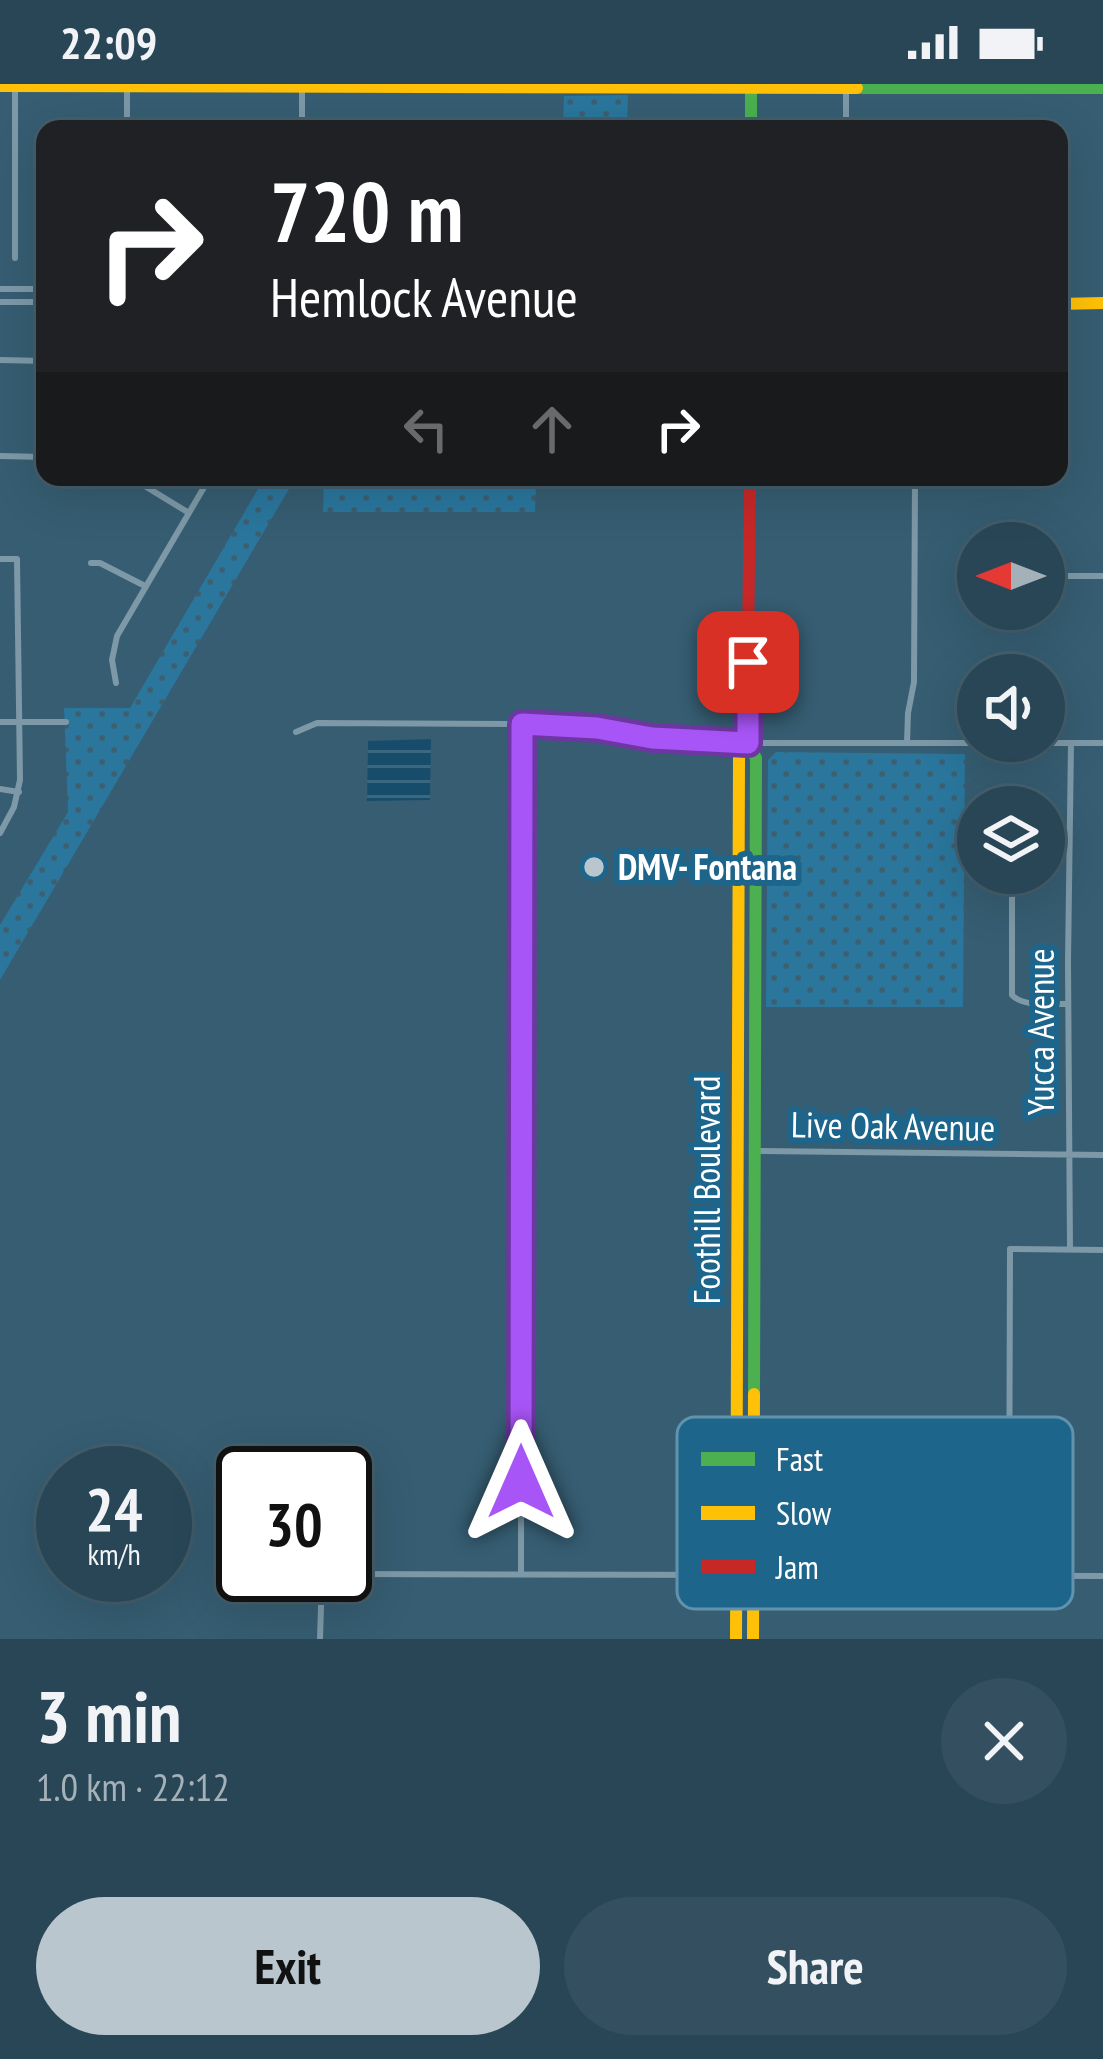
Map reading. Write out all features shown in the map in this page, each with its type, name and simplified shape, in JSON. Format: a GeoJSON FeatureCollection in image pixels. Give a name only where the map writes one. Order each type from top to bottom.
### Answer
{"type":"FeatureCollection","features":[{"type":"Feature","properties":{"kind":"main road"},"geometry":{"type":"LineString","coordinates":[[751,85],[751,120]]}},
{"type":"Feature","properties":{"kind":"main road"},"geometry":{"type":"LineString","coordinates":[[8,86],[1103,88]]}},
{"type":"Feature","properties":{"kind":"main road"},"geometry":{"type":"LineString","coordinates":[[1068,304],[1103,304]]}},
{"type":"Feature","properties":{"kind":"main road","name":"Foothill Boulevard"},"geometry":{"type":"LineString","coordinates":[[750,486],[748,743],[756,758],[753,1417]]}},
{"type":"Feature","properties":{"kind":"main road","name":"Foothill Boulevard"},"geometry":{"type":"LineString","coordinates":[[737,1417],[739,757],[748,743]]}},
{"type":"Feature","properties":{"kind":"main road","name":"Foothill Boulevard"},"geometry":{"type":"LineString","coordinates":[[736,1609],[736,1639]]}},
{"type":"Feature","properties":{"kind":"street"},"geometry":{"type":"LineString","coordinates":[[127,85],[127,120]]}},
{"type":"Feature","properties":{"kind":"street"},"geometry":{"type":"LineString","coordinates":[[8,86],[15,258]]}},
{"type":"Feature","properties":{"kind":"street"},"geometry":{"type":"LineString","coordinates":[[302,86],[302,120]]}},
{"type":"Feature","properties":{"kind":"street"},"geometry":{"type":"LineString","coordinates":[[846,87],[846,120]]}},
{"type":"Feature","properties":{"kind":"street"},"geometry":{"type":"LineString","coordinates":[[0,289],[36,290]]}},
{"type":"Feature","properties":{"kind":"street"},"geometry":{"type":"LineString","coordinates":[[0,302],[36,302]]}},
{"type":"Feature","properties":{"kind":"street"},"geometry":{"type":"LineString","coordinates":[[0,360],[36,361]]}},
{"type":"Feature","properties":{"kind":"street"},"geometry":{"type":"LineString","coordinates":[[0,456],[36,457]]}},
{"type":"Feature","properties":{"kind":"street"},"geometry":{"type":"LineString","coordinates":[[145,486],[189,513]]}},
{"type":"Feature","properties":{"kind":"street"},"geometry":{"type":"LineString","coordinates":[[116,683],[112,660],[121,627],[204,486]]}},
{"type":"Feature","properties":{"kind":"street"},"geometry":{"type":"LineString","coordinates":[[907,743],[914,682],[915,486]]}},
{"type":"Feature","properties":{"kind":"street"},"geometry":{"type":"LineString","coordinates":[[0,559],[17,559],[20,722],[19,792],[0,833]]}},
{"type":"Feature","properties":{"kind":"street"},"geometry":{"type":"LineString","coordinates":[[91,563],[145,586]]}},
{"type":"Feature","properties":{"kind":"street"},"geometry":{"type":"LineString","coordinates":[[1065,576],[1103,576]]}},
{"type":"Feature","properties":{"kind":"street"},"geometry":{"type":"LineString","coordinates":[[0,722],[66,722]]}},
{"type":"Feature","properties":{"kind":"street"},"geometry":{"type":"LineString","coordinates":[[296,733],[317,723],[522,724],[748,743],[1103,743]]}},
{"type":"Feature","properties":{"kind":"street"},"geometry":{"type":"LineString","coordinates":[[521,1574],[522,724]]}},
{"type":"Feature","properties":{"kind":"street","name":"Yucca Avenue"},"geometry":{"type":"LineString","coordinates":[[1070,1249],[1071,743]]}},
{"type":"Feature","properties":{"kind":"street"},"geometry":{"type":"LineString","coordinates":[[0,789],[19,792]]}},
{"type":"Feature","properties":{"kind":"street"},"geometry":{"type":"LineString","coordinates":[[1012,894],[1012,994],[1028,1003],[1068,1004]]}},
{"type":"Feature","properties":{"kind":"street","name":"Live Oak Avenue"},"geometry":{"type":"LineString","coordinates":[[754,1151],[1103,1155]]}},
{"type":"Feature","properties":{"kind":"street"},"geometry":{"type":"LineString","coordinates":[[1009,1417],[1010,1249],[1103,1250]]}},
{"type":"Feature","properties":{"kind":"street"},"geometry":{"type":"LineString","coordinates":[[372,1574],[677,1575]]}},
{"type":"Feature","properties":{"kind":"street"},"geometry":{"type":"LineString","coordinates":[[320,1639],[321,1602]]}},
{"type":"Feature","properties":{"kind":"shaded area"},"geometry":{"type":"Polygon","coordinates":[[[628,95],[627,120],[563,120],[564,96],[628,95]]]}},
{"type":"Feature","properties":{"kind":"shaded area"},"geometry":{"type":"Polygon","coordinates":[[[260,486],[291,486],[0,980],[0,925],[68,812],[64,708],[130,708],[260,486]]]}},
{"type":"Feature","properties":{"kind":"shaded area"},"geometry":{"type":"Polygon","coordinates":[[[324,486],[536,486],[535,512],[323,512],[324,486]]]}},
{"type":"Feature","properties":{"kind":"shaded area"},"geometry":{"type":"Polygon","coordinates":[[[431,739],[430,800],[367,801],[368,741],[431,739]]]}},
{"type":"Feature","properties":{"kind":"shaded area"},"geometry":{"type":"Polygon","coordinates":[[[776,752],[957,754],[957,762],[965,762],[965,786],[957,786],[957,894],[964,894],[963,1007],[766,1007],[768,760],[776,752]]]}},
{"type":"Feature","properties":{"kind":"traffic: fast"},"geometry":{"type":"LineString","coordinates":[[751,84],[751,120]]}},
{"type":"Feature","properties":{"kind":"traffic: fast"},"geometry":{"type":"LineString","coordinates":[[857,88],[1103,88]]}},
{"type":"Feature","properties":{"kind":"traffic: fast"},"geometry":{"type":"LineString","coordinates":[[747,743],[756,758],[754,1394]]}},
{"type":"Feature","properties":{"kind":"traffic: slow"},"geometry":{"type":"LineString","coordinates":[[0,86],[857,88]]}},
{"type":"Feature","properties":{"kind":"traffic: slow"},"geometry":{"type":"LineString","coordinates":[[1068,304],[1103,303]]}},
{"type":"Feature","properties":{"kind":"traffic: slow"},"geometry":{"type":"LineString","coordinates":[[737,1417],[739,757],[747,743],[747,729]]}},
{"type":"Feature","properties":{"kind":"traffic: slow"},"geometry":{"type":"LineString","coordinates":[[754,1394],[754,1417]]}},
{"type":"Feature","properties":{"kind":"traffic: slow"},"geometry":{"type":"LineString","coordinates":[[736,1609],[736,1639]]}},
{"type":"Feature","properties":{"kind":"traffic: slow"},"geometry":{"type":"LineString","coordinates":[[753,1609],[753,1639]]}},
{"type":"Feature","properties":{"kind":"traffic: jam"},"geometry":{"type":"LineString","coordinates":[[747,729],[750,486]]}},
{"type":"Feature","properties":{"kind":"place","name":"DMV- Fontana"},"geometry":{"type":"Point","coordinates":[594,867]}},
{"type":"Feature","properties":{"kind":"route"},"geometry":{"type":"LineString","coordinates":[[521,1482],[522,724],[748,743],[748,662]]}}]}
